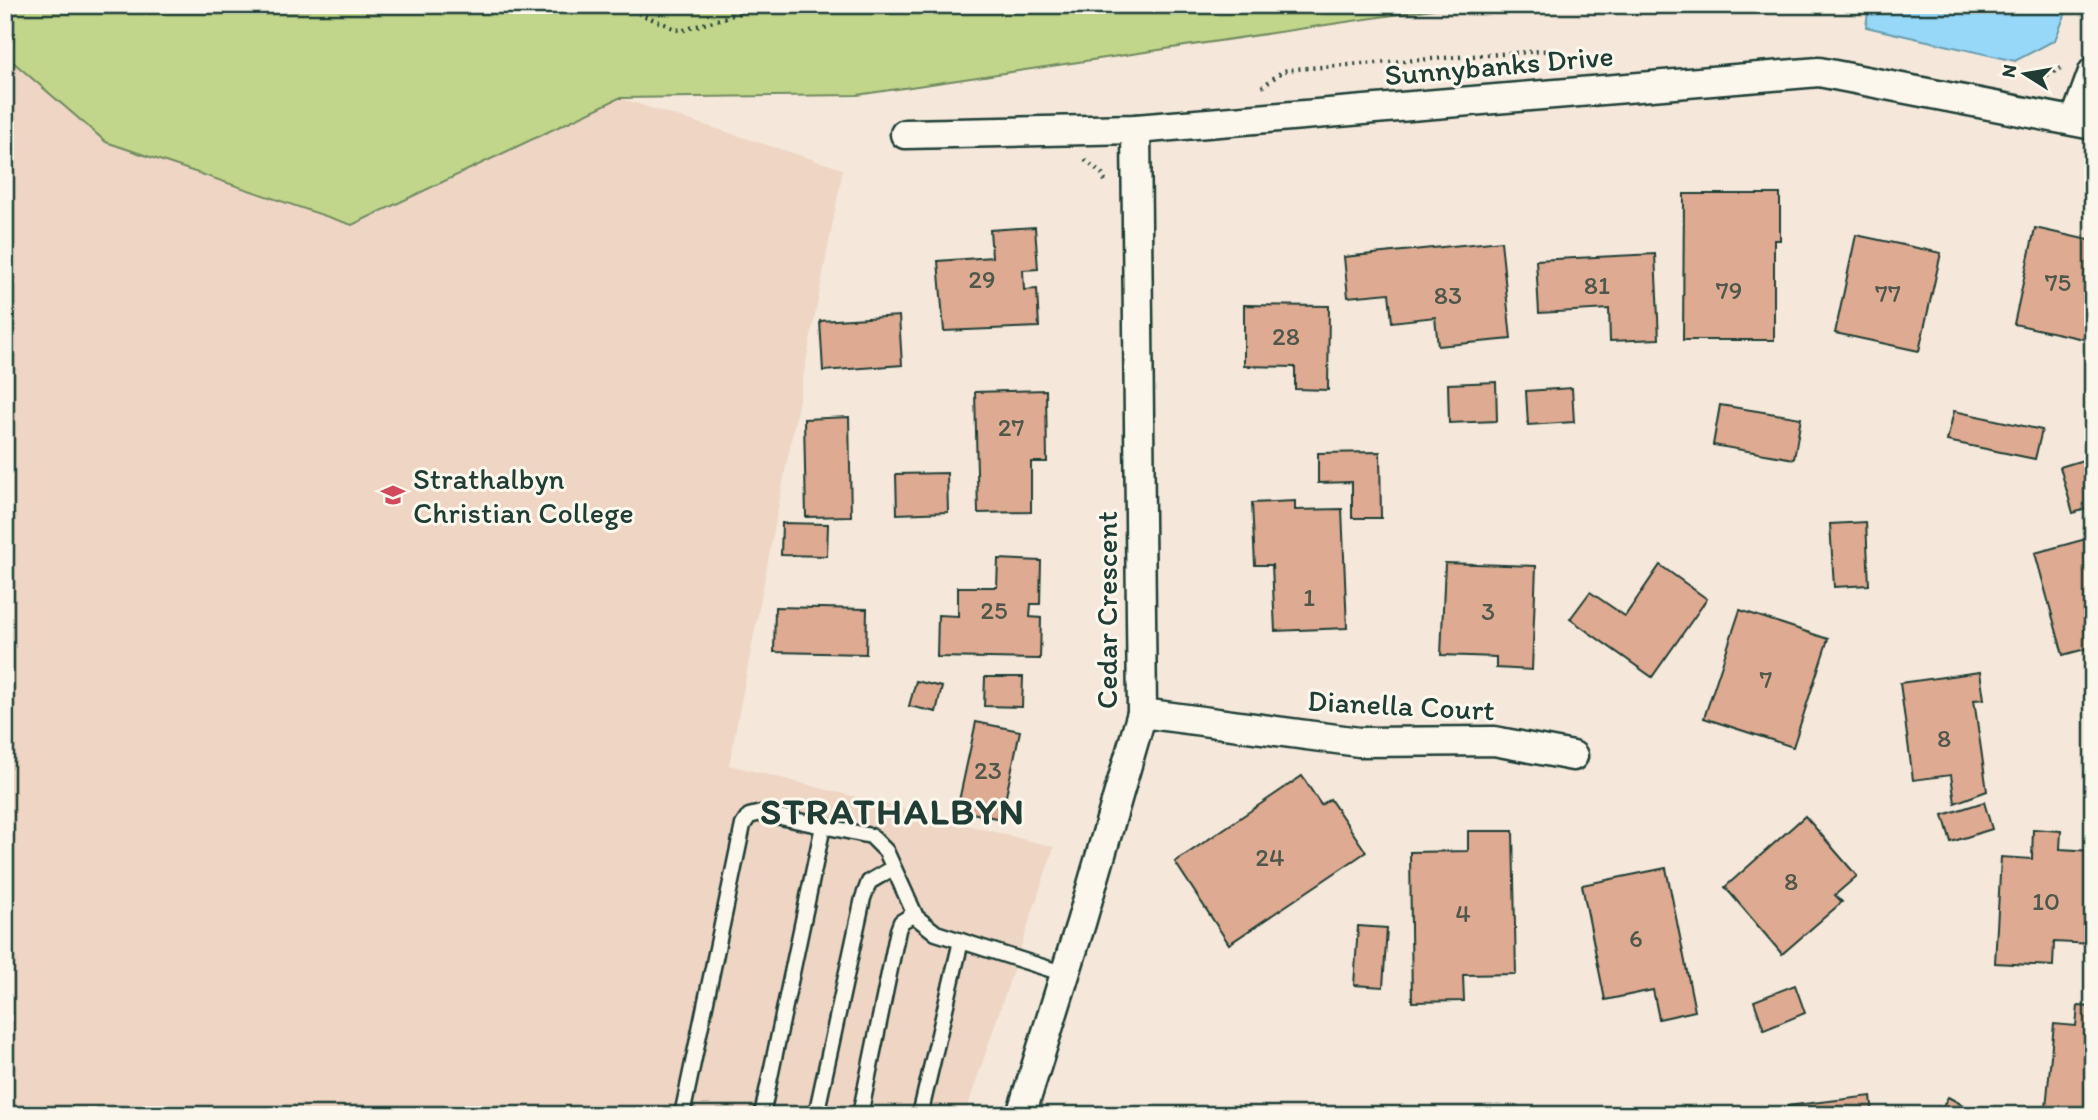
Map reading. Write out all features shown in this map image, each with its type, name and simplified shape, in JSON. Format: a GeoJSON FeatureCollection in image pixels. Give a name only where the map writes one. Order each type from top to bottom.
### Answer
{"type":"FeatureCollection","features":[{"type":"Feature","properties":{"kind":"street","name":"Sunnybanks Drive"},"geometry":{"type":"LineString","coordinates":[[905,134],[1136,130],[1818,72],[2084,123]]}},
{"type":"Feature","properties":{"kind":"street"},"geometry":{"type":"LineString","coordinates":[[2084,123],[2093,72]]}},
{"type":"Feature","properties":{"kind":"street","name":"Cedar Crescent"},"geometry":{"type":"LineString","coordinates":[[1021,1115],[1142,713],[1136,130]]}},
{"type":"Feature","properties":{"kind":"street","name":"Dianella Court"},"geometry":{"type":"LineString","coordinates":[[1142,713],[1360,742],[1494,741],[1573,756]]}},
{"type":"Feature","properties":{"kind":"lane"},"geometry":{"type":"LineString","coordinates":[[682,1115],[743,825],[749,816],[761,813],[871,836],[886,852],[914,914],[936,933],[1065,974]]}},
{"type":"Feature","properties":{"kind":"lane"},"geometry":{"type":"LineString","coordinates":[[762,1115],[823,826]]}},
{"type":"Feature","properties":{"kind":"lane"},"geometry":{"type":"LineString","coordinates":[[816,1115],[863,898],[869,882],[893,868]]}},
{"type":"Feature","properties":{"kind":"lane"},"geometry":{"type":"LineString","coordinates":[[860,1115],[898,930],[901,922],[914,914]]}},
{"type":"Feature","properties":{"kind":"lane"},"geometry":{"type":"LineString","coordinates":[[920,1115],[961,941]]}},
{"type":"Feature","properties":{"kind":"path"},"geometry":{"type":"LineString","coordinates":[[619,5],[681,31],[765,5]]}},
{"type":"Feature","properties":{"kind":"path"},"geometry":{"type":"LineString","coordinates":[[1081,159],[1102,174],[1109,188]]}},
{"type":"Feature","properties":{"kind":"shaded area","name":"Strathalbyn Christian College"},"geometry":{"type":"Polygon","coordinates":[[[5,55],[106,142],[352,225],[619,98],[843,169],[729,765],[1054,847],[965,1115],[5,1115],[5,55]]]}},
{"type":"Feature","properties":{"kind":"green space"},"geometry":{"type":"Polygon","coordinates":[[[5,5],[1460,5],[857,95],[619,98],[352,225],[106,142],[5,55],[5,5]]]}},
{"type":"Feature","properties":{"kind":"water"},"geometry":{"type":"Polygon","coordinates":[[[1869,5],[2069,5],[2055,40],[2015,61],[1866,27],[1869,5]]]}},
{"type":"Feature","properties":{"kind":"building"},"geometry":{"type":"Polygon","coordinates":[[[1684,194],[1780,194],[1780,240],[1774,240],[1774,340],[1683,340],[1684,194]]]}},
{"type":"Feature","properties":{"kind":"building"},"geometry":{"type":"Polygon","coordinates":[[[1035,227],[1038,269],[1023,270],[1024,290],[1037,289],[1039,327],[944,331],[938,261],[992,257],[990,230],[1035,227]]]}},
{"type":"Feature","properties":{"kind":"building"},"geometry":{"type":"Polygon","coordinates":[[[2035,228],[2093,241],[2093,341],[2014,324],[2035,228]]]}},
{"type":"Feature","properties":{"kind":"building"},"geometry":{"type":"Polygon","coordinates":[[[1856,235],[1941,253],[1919,351],[1835,333],[1856,235]]]}},
{"type":"Feature","properties":{"kind":"building"},"geometry":{"type":"Polygon","coordinates":[[[1501,241],[1511,339],[1438,346],[1435,317],[1392,322],[1389,293],[1348,297],[1344,257],[1501,241]]]}},
{"type":"Feature","properties":{"kind":"building"},"geometry":{"type":"Polygon","coordinates":[[[1655,254],[1659,339],[1610,341],[1609,309],[1539,313],[1536,260],[1655,254]]]}},
{"type":"Feature","properties":{"kind":"building"},"geometry":{"type":"Polygon","coordinates":[[[1244,305],[1329,306],[1328,390],[1295,389],[1295,367],[1244,366],[1244,305]]]}},
{"type":"Feature","properties":{"kind":"building"},"geometry":{"type":"Polygon","coordinates":[[[899,316],[902,365],[823,371],[820,321],[899,316]]]}},
{"type":"Feature","properties":{"kind":"building"},"geometry":{"type":"Polygon","coordinates":[[[1496,382],[1497,421],[1449,423],[1448,384],[1496,382]]]}},
{"type":"Feature","properties":{"kind":"building"},"geometry":{"type":"Polygon","coordinates":[[[1572,388],[1574,422],[1528,425],[1526,391],[1572,388]]]}},
{"type":"Feature","properties":{"kind":"building"},"geometry":{"type":"Polygon","coordinates":[[[1046,390],[1047,462],[1031,462],[1031,512],[978,513],[975,392],[1046,390]]]}},
{"type":"Feature","properties":{"kind":"building"},"geometry":{"type":"Polygon","coordinates":[[[1720,405],[1801,418],[1794,459],[1713,445],[1720,405]]]}},
{"type":"Feature","properties":{"kind":"building"},"geometry":{"type":"Polygon","coordinates":[[[1954,411],[2042,430],[2035,459],[1947,441],[1954,411]]]}},
{"type":"Feature","properties":{"kind":"building"},"geometry":{"type":"Polygon","coordinates":[[[849,417],[851,516],[806,517],[804,419],[849,417]]]}},
{"type":"Feature","properties":{"kind":"building"},"geometry":{"type":"Polygon","coordinates":[[[1380,452],[1381,518],[1352,518],[1352,482],[1318,483],[1318,453],[1380,452]]]}},
{"type":"Feature","properties":{"kind":"building"},"geometry":{"type":"Polygon","coordinates":[[[2093,457],[2093,507],[2073,513],[2060,467],[2093,457]]]}},
{"type":"Feature","properties":{"kind":"building"},"geometry":{"type":"Polygon","coordinates":[[[947,473],[948,512],[897,514],[896,474],[947,473]]]}},
{"type":"Feature","properties":{"kind":"building"},"geometry":{"type":"Polygon","coordinates":[[[1295,501],[1295,510],[1342,509],[1347,628],[1275,631],[1272,565],[1255,565],[1252,503],[1295,501]]]}},
{"type":"Feature","properties":{"kind":"building"},"geometry":{"type":"Polygon","coordinates":[[[1866,522],[1869,585],[1834,587],[1830,524],[1866,522]]]}},
{"type":"Feature","properties":{"kind":"building"},"geometry":{"type":"Polygon","coordinates":[[[782,523],[828,524],[827,556],[781,555],[782,523]]]}},
{"type":"Feature","properties":{"kind":"building"},"geometry":{"type":"Polygon","coordinates":[[[2093,537],[2093,647],[2063,655],[2035,553],[2093,537]]]}},
{"type":"Feature","properties":{"kind":"building"},"geometry":{"type":"Polygon","coordinates":[[[998,559],[1041,561],[1040,604],[1031,604],[1030,617],[1041,618],[1040,659],[937,657],[938,615],[958,616],[958,587],[997,587],[998,559]]]}},
{"type":"Feature","properties":{"kind":"building"},"geometry":{"type":"Polygon","coordinates":[[[1445,563],[1536,566],[1532,670],[1496,668],[1496,657],[1441,655],[1445,563]]]}},
{"type":"Feature","properties":{"kind":"building"},"geometry":{"type":"Polygon","coordinates":[[[1660,565],[1707,599],[1652,677],[1570,619],[1590,592],[1625,616],[1660,565]]]}},
{"type":"Feature","properties":{"kind":"building"},"geometry":{"type":"Polygon","coordinates":[[[775,607],[867,609],[866,654],[774,652],[775,607]]]}},
{"type":"Feature","properties":{"kind":"building"},"geometry":{"type":"Polygon","coordinates":[[[1740,610],[1828,639],[1793,747],[1704,718],[1740,610]]]}},
{"type":"Feature","properties":{"kind":"building"},"geometry":{"type":"Polygon","coordinates":[[[1980,672],[1984,699],[1974,700],[1987,791],[1955,803],[1951,775],[1913,780],[1900,683],[1980,672]]]}},
{"type":"Feature","properties":{"kind":"building"},"geometry":{"type":"Polygon","coordinates":[[[985,677],[1023,677],[1022,707],[984,706],[985,677]]]}},
{"type":"Feature","properties":{"kind":"building"},"geometry":{"type":"Polygon","coordinates":[[[916,681],[942,687],[936,712],[909,706],[916,681]]]}},
{"type":"Feature","properties":{"kind":"building"},"geometry":{"type":"Polygon","coordinates":[[[976,722],[1020,731],[1001,819],[957,810],[976,722]]]}},
{"type":"Feature","properties":{"kind":"building"},"geometry":{"type":"Polygon","coordinates":[[[1302,776],[1321,805],[1330,799],[1366,852],[1229,944],[1175,862],[1302,776]]]}},
{"type":"Feature","properties":{"kind":"building"},"geometry":{"type":"Polygon","coordinates":[[[1984,802],[1992,829],[1951,842],[1943,815],[1984,802]]]}},
{"type":"Feature","properties":{"kind":"building"},"geometry":{"type":"Polygon","coordinates":[[[1805,816],[1857,876],[1835,895],[1842,902],[1782,954],[1725,887],[1805,816]]]}},
{"type":"Feature","properties":{"kind":"building"},"geometry":{"type":"Polygon","coordinates":[[[2033,829],[2061,831],[2060,849],[2093,851],[2093,944],[2054,942],[2053,966],[1995,963],[2001,857],[2032,859],[2033,829]]]}},
{"type":"Feature","properties":{"kind":"building"},"geometry":{"type":"Polygon","coordinates":[[[1468,831],[1513,831],[1516,974],[1463,975],[1464,1001],[1412,1002],[1410,852],[1468,851],[1468,831]]]}},
{"type":"Feature","properties":{"kind":"building"},"geometry":{"type":"Polygon","coordinates":[[[1666,868],[1695,1011],[1659,1019],[1653,990],[1605,1000],[1582,885],[1666,868]]]}},
{"type":"Feature","properties":{"kind":"building"},"geometry":{"type":"Polygon","coordinates":[[[1358,926],[1387,928],[1383,987],[1354,985],[1358,926]]]}},
{"type":"Feature","properties":{"kind":"building"},"geometry":{"type":"Polygon","coordinates":[[[1795,985],[1805,1013],[1764,1030],[1754,1001],[1795,985]]]}},
{"type":"Feature","properties":{"kind":"building"},"geometry":{"type":"Polygon","coordinates":[[[2078,1006],[2093,1007],[2093,1112],[2046,1108],[2054,1024],[2076,1026],[2078,1006]]]}},
{"type":"Feature","properties":{"kind":"building"},"geometry":{"type":"Polygon","coordinates":[[[1871,1096],[1873,1115],[1788,1115],[1787,1106],[1871,1096]]]}},
{"type":"Feature","properties":{"kind":"building"},"geometry":{"type":"Polygon","coordinates":[[[1948,1097],[1981,1115],[1938,1115],[1948,1097]]]}},
{"type":"Feature","properties":{"kind":"place","name":"Strathalbyn Christian College"},"geometry":{"type":"Point","coordinates":[393,495]}},
{"type":"Feature","properties":{"kind":"district","name":"STRATHALBYN"},"geometry":{"type":"Point","coordinates":[893,811]}}]}
